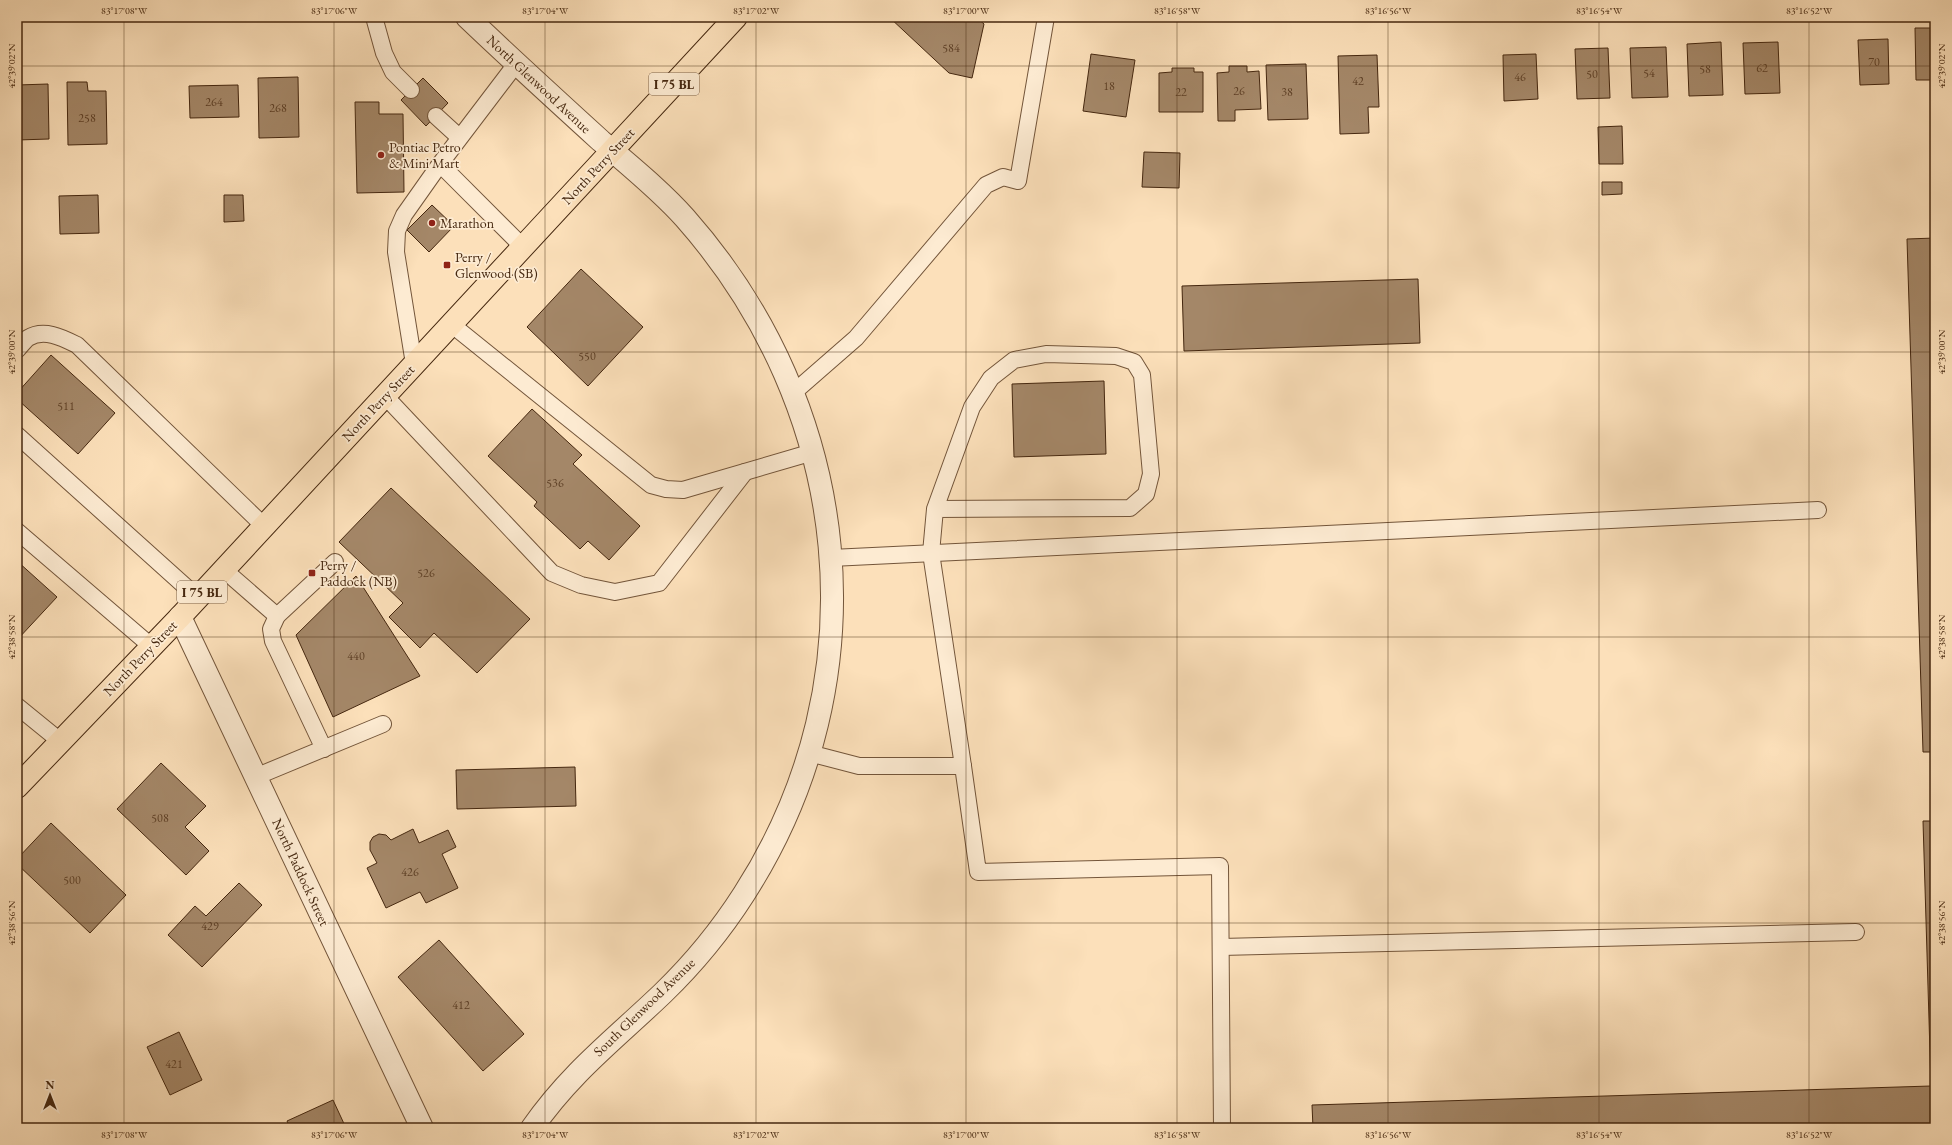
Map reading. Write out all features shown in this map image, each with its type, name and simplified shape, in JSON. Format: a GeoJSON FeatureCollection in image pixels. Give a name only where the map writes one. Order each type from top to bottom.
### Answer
{"type":"FeatureCollection","features":[{"type":"Feature","properties":{"kind":"main road","name":"North Perry Street"},"geometry":{"type":"LineString","coordinates":[[17,787],[180,617],[384,395],[452,324],[736,17]]}},
{"type":"Feature","properties":{"kind":"street","name":"North Glenwood Avenue"},"geometry":{"type":"LineString","coordinates":[[467,17],[516,64],[612,151]]}},
{"type":"Feature","properties":{"kind":"street","name":"South Glenwood Avenue"},"geometry":{"type":"LineString","coordinates":[[532,1128],[570,1079],[666,990],[694,960],[720,929],[744,895],[773,843],[797,789],[809,753],[823,695],[832,619],[831,558],[825,504],[813,452],[793,393],[764,328],[752,307],[723,264],[668,199],[612,151]]}},
{"type":"Feature","properties":{"kind":"street","name":"North Paddock Street"},"geometry":{"type":"LineString","coordinates":[[180,617],[422,1128]]}},
{"type":"Feature","properties":{"kind":"lane"},"geometry":{"type":"LineString","coordinates":[[374,17],[387,59],[394,72],[411,90]]}},
{"type":"Feature","properties":{"kind":"lane"},"geometry":{"type":"LineString","coordinates":[[793,393],[856,338],[986,185],[1003,177],[1018,181],[1046,17]]}},
{"type":"Feature","properties":{"kind":"lane"},"geometry":{"type":"LineString","coordinates":[[414,364],[396,252],[397,231],[404,215],[440,164],[516,64]]}},
{"type":"Feature","properties":{"kind":"lane"},"geometry":{"type":"LineString","coordinates":[[436,116],[460,137]]}},
{"type":"Feature","properties":{"kind":"lane"},"geometry":{"type":"LineString","coordinates":[[440,164],[523,247]]}},
{"type":"Feature","properties":{"kind":"lane"},"geometry":{"type":"LineString","coordinates":[[452,324],[651,485],[666,489],[682,490],[813,452]]}},
{"type":"Feature","properties":{"kind":"lane"},"geometry":{"type":"LineString","coordinates":[[17,350],[29,338],[43,334],[59,336],[78,345],[264,526]]}},
{"type":"Feature","properties":{"kind":"lane"},"geometry":{"type":"LineString","coordinates":[[935,509],[1130,508],[1146,494],[1151,474],[1142,375],[1134,362],[1116,356],[1046,354],[1014,360],[990,378],[972,407],[935,509],[931,553],[978,872],[1220,866],[1222,1128]]}},
{"type":"Feature","properties":{"kind":"lane"},"geometry":{"type":"LineString","coordinates":[[384,395],[552,573],[581,585],[615,592],[659,583],[746,472]]}},
{"type":"Feature","properties":{"kind":"lane"},"geometry":{"type":"LineString","coordinates":[[17,435],[197,597]]}},
{"type":"Feature","properties":{"kind":"lane"},"geometry":{"type":"LineString","coordinates":[[831,558],[1818,510]]}},
{"type":"Feature","properties":{"kind":"lane"},"geometry":{"type":"LineString","coordinates":[[17,531],[152,646]]}},
{"type":"Feature","properties":{"kind":"lane"},"geometry":{"type":"LineString","coordinates":[[324,749],[273,641],[271,629],[277,616],[335,562]]}},
{"type":"Feature","properties":{"kind":"lane"},"geometry":{"type":"LineString","coordinates":[[223,570],[277,616]]}},
{"type":"Feature","properties":{"kind":"lane"},"geometry":{"type":"LineString","coordinates":[[17,706],[60,741]]}},
{"type":"Feature","properties":{"kind":"lane"},"geometry":{"type":"LineString","coordinates":[[255,777],[383,724]]}},
{"type":"Feature","properties":{"kind":"lane"},"geometry":{"type":"LineString","coordinates":[[809,753],[859,766],[963,766]]}},
{"type":"Feature","properties":{"kind":"lane"},"geometry":{"type":"LineString","coordinates":[[1221,947],[1856,932]]}},
{"type":"Feature","properties":{"kind":"building"},"geometry":{"type":"Polygon","coordinates":[[[889,17],[976,17],[984,24],[972,78],[949,73],[889,17]]]}},
{"type":"Feature","properties":{"kind":"building"},"geometry":{"type":"Polygon","coordinates":[[[1915,28],[1935,28],[1935,80],[1916,80],[1915,28]]]}},
{"type":"Feature","properties":{"kind":"building"},"geometry":{"type":"Polygon","coordinates":[[[1888,39],[1889,84],[1860,85],[1858,40],[1888,39]]]}},
{"type":"Feature","properties":{"kind":"building"},"geometry":{"type":"Polygon","coordinates":[[[1721,42],[1723,95],[1689,96],[1687,44],[1721,42]]]}},
{"type":"Feature","properties":{"kind":"building"},"geometry":{"type":"Polygon","coordinates":[[[1778,42],[1780,93],[1745,94],[1743,43],[1778,42]]]}},
{"type":"Feature","properties":{"kind":"building"},"geometry":{"type":"Polygon","coordinates":[[[1666,47],[1668,97],[1632,98],[1630,48],[1666,47]]]}},
{"type":"Feature","properties":{"kind":"building"},"geometry":{"type":"Polygon","coordinates":[[[1608,48],[1610,98],[1577,99],[1575,49],[1608,48]]]}},
{"type":"Feature","properties":{"kind":"building"},"geometry":{"type":"Polygon","coordinates":[[[1091,54],[1135,60],[1126,117],[1083,111],[1091,54]]]}},
{"type":"Feature","properties":{"kind":"building"},"geometry":{"type":"Polygon","coordinates":[[[1536,54],[1538,99],[1504,101],[1503,55],[1536,54]]]}},
{"type":"Feature","properties":{"kind":"building"},"geometry":{"type":"Polygon","coordinates":[[[1377,55],[1379,107],[1368,107],[1369,133],[1340,134],[1338,56],[1377,55]]]}},
{"type":"Feature","properties":{"kind":"building"},"geometry":{"type":"Polygon","coordinates":[[[1306,64],[1308,119],[1268,120],[1266,65],[1306,64]]]}},
{"type":"Feature","properties":{"kind":"building"},"geometry":{"type":"Polygon","coordinates":[[[1229,66],[1247,66],[1247,72],[1259,71],[1261,109],[1235,110],[1235,121],[1218,121],[1217,73],[1229,72],[1229,66]]]}},
{"type":"Feature","properties":{"kind":"building"},"geometry":{"type":"Polygon","coordinates":[[[1172,68],[1194,68],[1194,72],[1203,72],[1203,112],[1159,112],[1159,73],[1172,72],[1172,68]]]}},
{"type":"Feature","properties":{"kind":"building"},"geometry":{"type":"Polygon","coordinates":[[[298,77],[299,137],[259,138],[258,78],[298,77]]]}},
{"type":"Feature","properties":{"kind":"building"},"geometry":{"type":"Polygon","coordinates":[[[423,78],[448,103],[426,126],[401,100],[423,78]]]}},
{"type":"Feature","properties":{"kind":"building"},"geometry":{"type":"Polygon","coordinates":[[[67,82],[87,82],[88,91],[106,91],[107,144],[68,145],[67,82]]]}},
{"type":"Feature","properties":{"kind":"building"},"geometry":{"type":"Polygon","coordinates":[[[48,84],[49,139],[17,140],[17,85],[48,84]]]}},
{"type":"Feature","properties":{"kind":"building"},"geometry":{"type":"Polygon","coordinates":[[[238,85],[239,117],[190,118],[189,86],[238,85]]]}},
{"type":"Feature","properties":{"kind":"building"},"geometry":{"type":"Polygon","coordinates":[[[355,102],[379,102],[379,114],[403,114],[404,192],[357,193],[355,102]]]}},
{"type":"Feature","properties":{"kind":"building"},"geometry":{"type":"Polygon","coordinates":[[[1622,126],[1623,164],[1599,164],[1598,127],[1622,126]]]}},
{"type":"Feature","properties":{"kind":"building"},"geometry":{"type":"Polygon","coordinates":[[[1144,152],[1180,153],[1179,188],[1142,187],[1144,152]]]}},
{"type":"Feature","properties":{"kind":"building"},"geometry":{"type":"Polygon","coordinates":[[[1602,182],[1622,182],[1622,194],[1602,195],[1602,182]]]}},
{"type":"Feature","properties":{"kind":"building"},"geometry":{"type":"Polygon","coordinates":[[[98,195],[99,233],[60,234],[59,196],[98,195]]]}},
{"type":"Feature","properties":{"kind":"building"},"geometry":{"type":"Polygon","coordinates":[[[224,195],[243,195],[244,221],[224,222],[224,195]]]}},
{"type":"Feature","properties":{"kind":"building"},"geometry":{"type":"Polygon","coordinates":[[[432,205],[454,226],[429,252],[407,230],[432,205]]]}},
{"type":"Feature","properties":{"kind":"building"},"geometry":{"type":"Polygon","coordinates":[[[1935,238],[1935,752],[1923,752],[1907,239],[1935,238]]]}},
{"type":"Feature","properties":{"kind":"building"},"geometry":{"type":"Polygon","coordinates":[[[581,269],[643,327],[588,386],[527,327],[581,269]]]}},
{"type":"Feature","properties":{"kind":"building"},"geometry":{"type":"Polygon","coordinates":[[[1418,279],[1420,343],[1184,351],[1182,286],[1418,279]]]}},
{"type":"Feature","properties":{"kind":"building"},"geometry":{"type":"Polygon","coordinates":[[[51,355],[115,413],[78,454],[17,399],[17,393],[51,355]]]}},
{"type":"Feature","properties":{"kind":"building"},"geometry":{"type":"Polygon","coordinates":[[[1104,381],[1106,454],[1014,457],[1012,384],[1104,381]]]}},
{"type":"Feature","properties":{"kind":"building"},"geometry":{"type":"Polygon","coordinates":[[[532,409],[582,455],[573,464],[640,526],[609,560],[588,541],[580,549],[534,506],[537,502],[488,456],[532,409]]]}},
{"type":"Feature","properties":{"kind":"building"},"geometry":{"type":"Polygon","coordinates":[[[391,488],[530,619],[477,673],[434,633],[420,648],[389,617],[403,603],[339,542],[391,488]]]}},
{"type":"Feature","properties":{"kind":"building"},"geometry":{"type":"Polygon","coordinates":[[[17,561],[57,597],[17,640],[17,561]]]}},
{"type":"Feature","properties":{"kind":"building"},"geometry":{"type":"Polygon","coordinates":[[[356,576],[420,676],[333,717],[296,635],[356,576]]]}},
{"type":"Feature","properties":{"kind":"building"},"geometry":{"type":"Polygon","coordinates":[[[161,763],[206,806],[185,827],[209,851],[186,875],[117,809],[161,763]]]}},
{"type":"Feature","properties":{"kind":"building"},"geometry":{"type":"Polygon","coordinates":[[[575,767],[576,806],[457,809],[456,770],[575,767]]]}},
{"type":"Feature","properties":{"kind":"building"},"geometry":{"type":"Polygon","coordinates":[[[1923,821],[1935,821],[1935,1104],[1932,1104],[1933,1128],[1313,1128],[1312,1105],[1931,1086],[1923,821]]]}},
{"type":"Feature","properties":{"kind":"building"},"geometry":{"type":"Polygon","coordinates":[[[51,823],[126,895],[90,933],[17,864],[17,859],[51,823]]]}},
{"type":"Feature","properties":{"kind":"building"},"geometry":{"type":"Polygon","coordinates":[[[413,829],[419,843],[448,830],[456,847],[442,854],[458,888],[426,903],[420,892],[386,908],[367,868],[377,863],[370,850],[370,842],[373,837],[379,834],[386,835],[391,840],[413,829]]]}},
{"type":"Feature","properties":{"kind":"building"},"geometry":{"type":"Polygon","coordinates":[[[239,883],[262,905],[202,967],[168,935],[195,906],[206,916],[239,883]]]}},
{"type":"Feature","properties":{"kind":"building"},"geometry":{"type":"Polygon","coordinates":[[[439,940],[524,1034],[483,1071],[398,977],[439,940]]]}},
{"type":"Feature","properties":{"kind":"building"},"geometry":{"type":"Polygon","coordinates":[[[179,1032],[202,1080],[170,1095],[147,1047],[179,1032]]]}},
{"type":"Feature","properties":{"kind":"building"},"geometry":{"type":"Polygon","coordinates":[[[333,1100],[346,1128],[290,1128],[287,1121],[333,1100]]]}},
{"type":"Feature","properties":{"kind":"place","name":"Pontiac Petro & Mini Mart"},"geometry":{"type":"Point","coordinates":[381,155]}},
{"type":"Feature","properties":{"kind":"place","name":"Marathon"},"geometry":{"type":"Point","coordinates":[432,223]}},
{"type":"Feature","properties":{"kind":"place","name":"Perry / Glenwood (SB)"},"geometry":{"type":"Point","coordinates":[447,265]}},
{"type":"Feature","properties":{"kind":"place","name":"Perry / Paddock (NB)"},"geometry":{"type":"Point","coordinates":[312,573]}}]}
